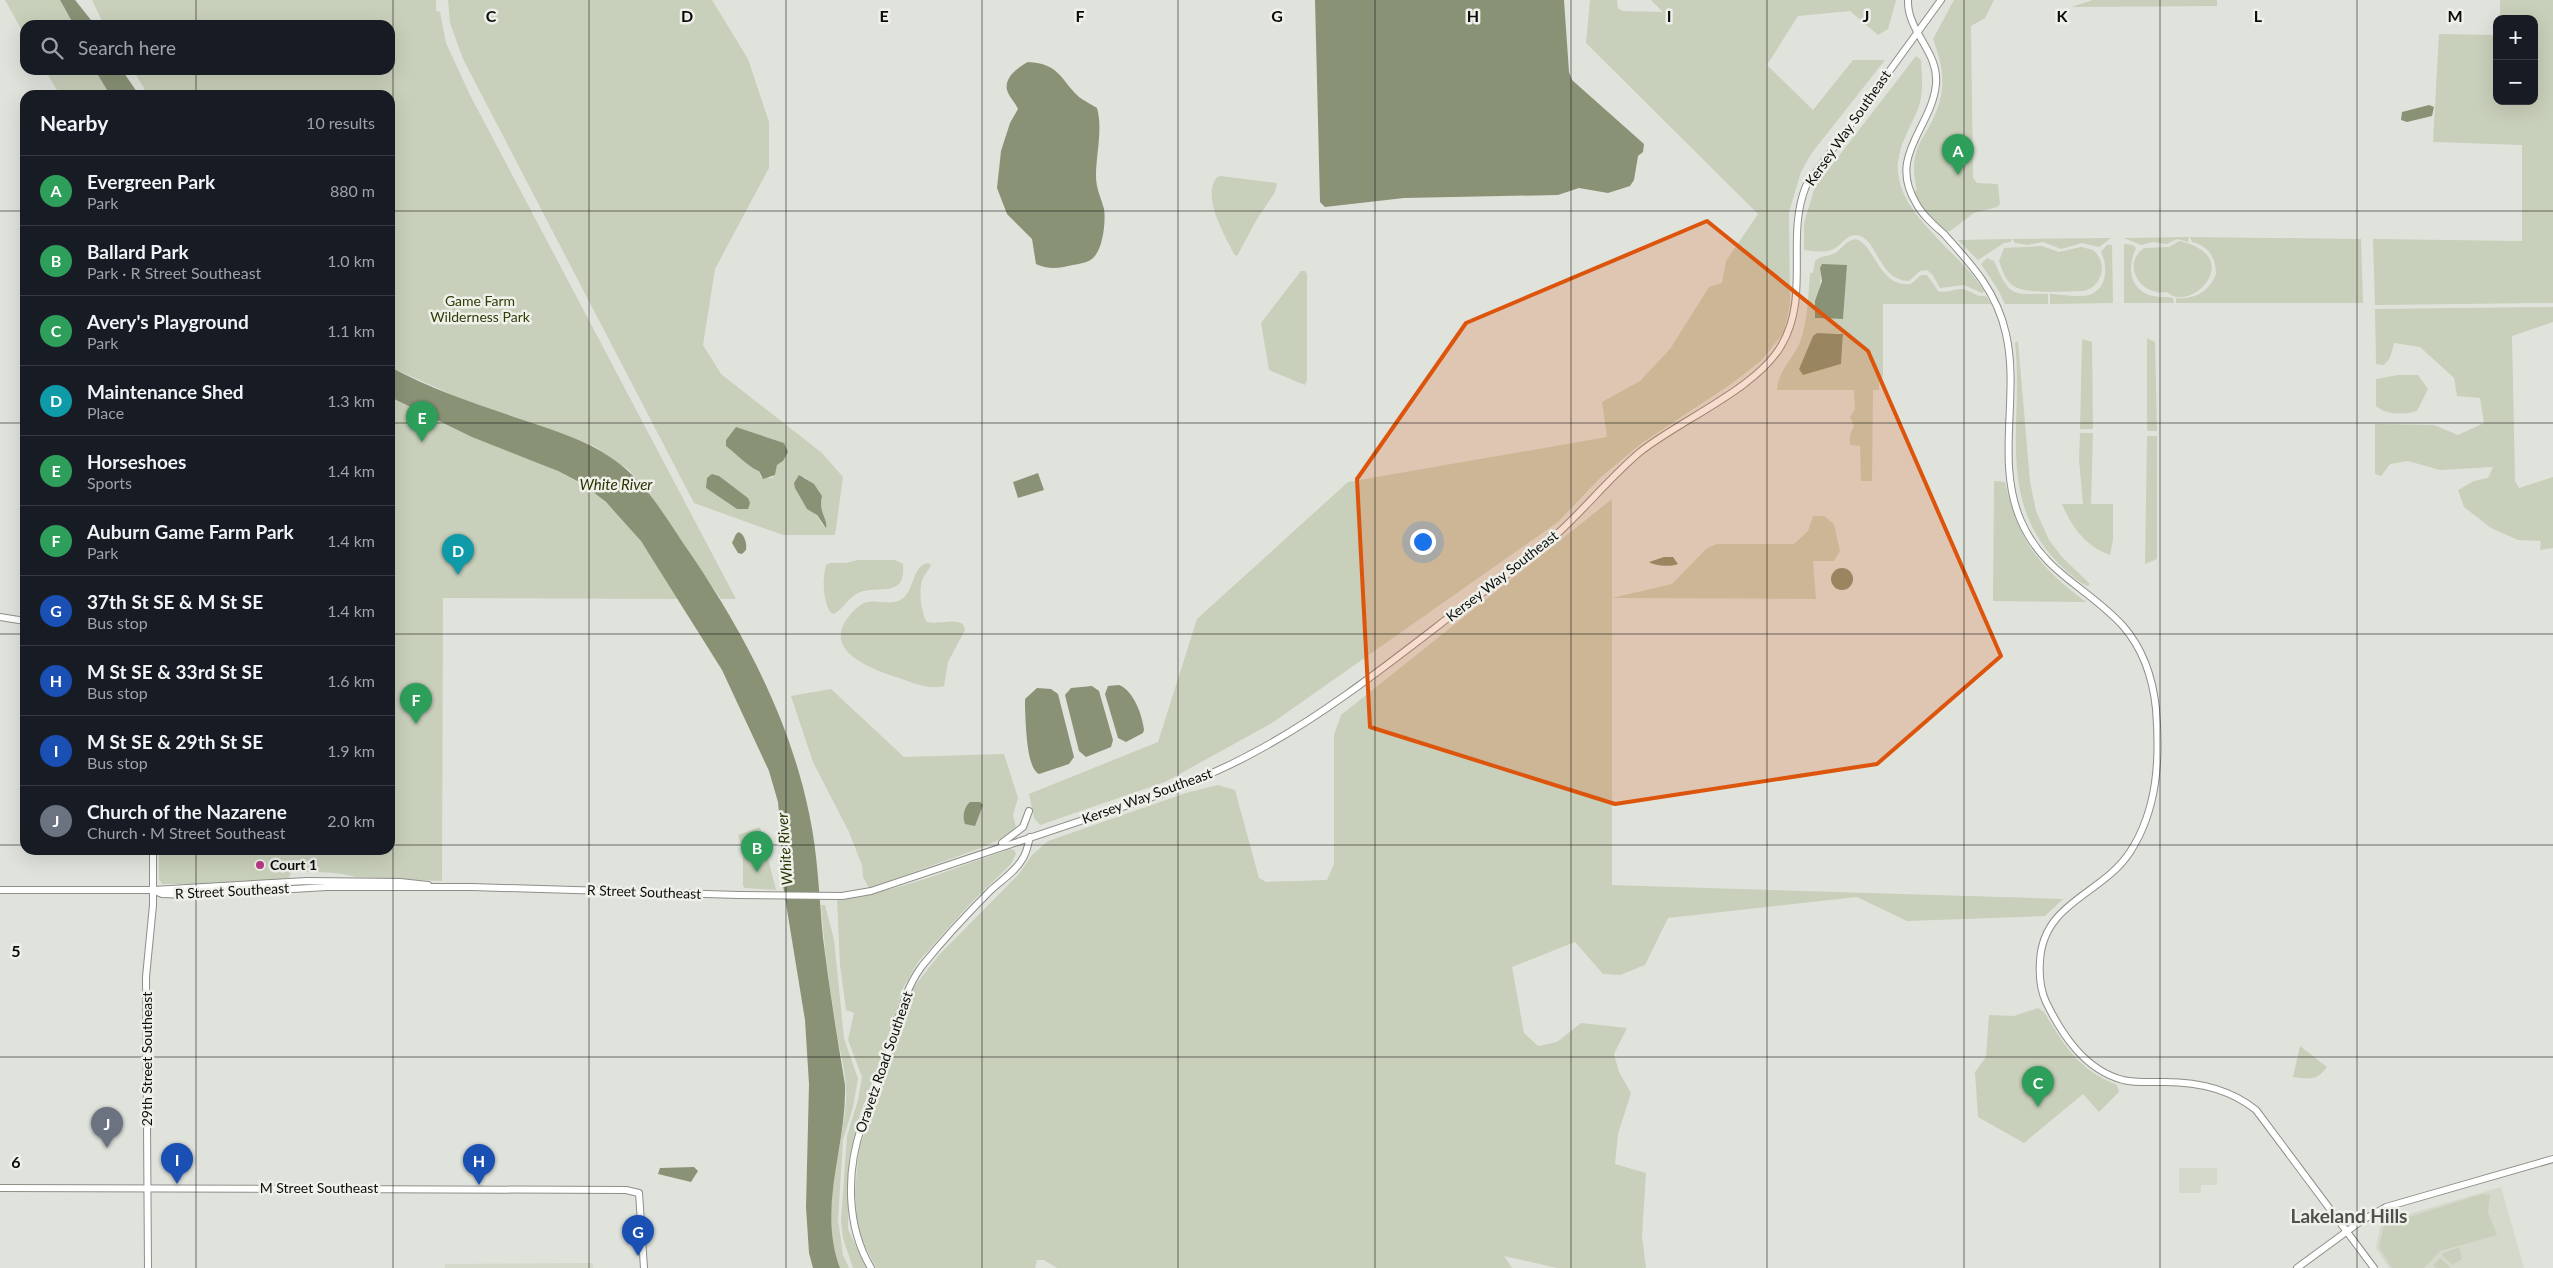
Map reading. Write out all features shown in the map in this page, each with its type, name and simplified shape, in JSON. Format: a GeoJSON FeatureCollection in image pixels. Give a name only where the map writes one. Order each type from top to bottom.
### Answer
{"type":"FeatureCollection","features":[{"type":"Feature","properties":{"kind":"street"},"geometry":{"type":"LineString","coordinates":[[1908,0],[1908,12],[1917,32],[1933,57],[1936,84],[1930,107],[1910,146],[1907,160],[1907,182],[1917,206],[1976,269],[1995,298],[2001,314],[2009,352],[2010,484],[2021,522],[2052,567],[2122,625],[2136,645],[2153,687],[2157,733],[2156,782],[2148,816],[2128,855],[2108,877],[2063,910],[2048,928],[2041,950],[2040,966],[2045,999],[2075,1049],[2100,1071],[2128,1081],[2180,1082],[2201,1085],[2231,1094],[2248,1103],[2264,1118],[2374,1268]]}},
{"type":"Feature","properties":{"kind":"street","name":"Kersey Way Southeast"},"geometry":{"type":"LineString","coordinates":[[856,894],[1161,794],[1207,776],[1253,753],[1330,705],[1542,547],[1641,452],[1750,379],[1767,365],[1782,346],[1794,314],[1797,293],[1795,228],[1806,186],[1941,0]]}},
{"type":"Feature","properties":{"kind":"street"},"geometry":{"type":"LineString","coordinates":[[0,617],[20,620]]}},
{"type":"Feature","properties":{"kind":"street"},"geometry":{"type":"LineString","coordinates":[[991,850],[1024,827],[1029,812]]}},
{"type":"Feature","properties":{"kind":"street","name":"Oravetz Road Southeast"},"geometry":{"type":"LineString","coordinates":[[871,1268],[858,1242],[852,1222],[855,1151],[861,1128],[886,1062],[903,1004],[911,984],[926,962],[990,892],[1020,863],[1030,837]]}},
{"type":"Feature","properties":{"kind":"street","name":"29th Street Southeast"},"geometry":{"type":"LineString","coordinates":[[148,1268],[146,960],[153,890],[153,855]]}},
{"type":"Feature","properties":{"kind":"street","name":"R Street Southeast"},"geometry":{"type":"LineString","coordinates":[[0,890],[153,890],[307,881],[406,882],[432,886],[770,895],[842,896],[856,894]]}},
{"type":"Feature","properties":{"kind":"street"},"geometry":{"type":"LineString","coordinates":[[2297,1268],[2374,1214],[2399,1203],[2553,1159]]}},
{"type":"Feature","properties":{"kind":"street","name":"M Street Southeast"},"geometry":{"type":"LineString","coordinates":[[0,1188],[619,1189],[638,1193],[644,1268]]}},
{"type":"Feature","properties":{"kind":"highlighted area"},"geometry":{"type":"Polygon","coordinates":[[[1707,221],[1868,351],[2001,656],[1877,764],[1615,804],[1370,727],[1357,479],[1466,323],[1707,221]]]}},
{"type":"Feature","properties":{"kind":"shaded area"},"geometry":{"type":"Polygon","coordinates":[[[2179,1168],[2217,1168],[2217,1185],[2201,1185],[2201,1193],[2179,1193],[2179,1168]]]}},
{"type":"Feature","properties":{"kind":"shaded area"},"geometry":{"type":"Polygon","coordinates":[[[2501,1187],[2524,1268],[2389,1268],[2376,1248],[2381,1222],[2501,1187]]]}},
{"type":"Feature","properties":{"kind":"shaded area"},"geometry":{"type":"Polygon","coordinates":[[[593,1263],[593,1268],[445,1268],[445,1264],[593,1263]]]}},
{"type":"Feature","properties":{"kind":"green space"},"geometry":{"type":"Polygon","coordinates":[[[5,0],[60,0],[71,20],[20,20],[20,27],[5,0]]]}},
{"type":"Feature","properties":{"kind":"green space","name":"Game Farm Wilderness Park"},"geometry":{"type":"Polygon","coordinates":[[[92,0],[436,0],[436,11],[440,12],[446,43],[470,95],[736,599],[721,599],[646,490],[630,471],[594,446],[464,400],[395,369],[395,90],[144,90],[136,75],[395,75],[395,20],[102,20],[92,0]]]}},
{"type":"Feature","properties":{"kind":"green space"},"geometry":{"type":"Polygon","coordinates":[[[448,0],[712,0],[748,59],[769,122],[769,168],[715,269],[703,345],[721,374],[822,453],[843,477],[835,535],[783,535],[694,503],[463,59],[450,23],[448,0]],[[736,427],[726,440],[728,444],[746,462],[759,471],[761,477],[772,478],[775,475],[777,465],[783,461],[784,443],[736,427]],[[715,474],[706,488],[737,509],[748,498],[715,474]],[[804,476],[814,512],[824,527],[820,509],[822,496],[804,476]]]}},
{"type":"Feature","properties":{"kind":"green space"},"geometry":{"type":"Polygon","coordinates":[[[1590,0],[1617,0],[1618,8],[1622,11],[1663,12],[1651,0],[1896,0],[1888,29],[1878,35],[1850,11],[1798,16],[1767,65],[1813,110],[1853,60],[1885,60],[1811,154],[1801,172],[1789,212],[1790,304],[1784,332],[1761,361],[1731,384],[1642,443],[1601,477],[1558,522],[1272,723],[1165,782],[1040,825],[1034,818],[1029,794],[1158,742],[1197,619],[1348,482],[1607,437],[1602,402],[1640,381],[1670,349],[1709,287],[1722,283],[1726,261],[1758,214],[1586,43],[1590,0]]]}},
{"type":"Feature","properties":{"kind":"green space"},"geometry":{"type":"Polygon","coordinates":[[[1954,0],[1994,0],[1985,18],[1971,26],[1973,178],[1977,183],[1998,184],[2000,204],[1997,207],[1974,213],[1950,231],[1946,231],[1921,206],[1914,192],[1917,190],[1914,174],[1917,151],[1936,113],[1942,92],[1941,69],[1933,39],[1954,0]]]}},
{"type":"Feature","properties":{"kind":"green space"},"geometry":{"type":"Polygon","coordinates":[[[2093,0],[2217,0],[2217,6],[2071,7],[2093,0]]]}},
{"type":"Feature","properties":{"kind":"green space"},"geometry":{"type":"Polygon","coordinates":[[[2500,0],[2553,0],[2553,303],[2375,305],[2373,239],[2522,241],[2522,145],[2433,142],[2439,34],[2493,35],[2493,105],[2538,105],[2538,15],[2500,15],[2500,0]]]}},
{"type":"Feature","properties":{"kind":"green space"},"geometry":{"type":"Polygon","coordinates":[[[1916,56],[1921,60],[1921,97],[1899,155],[1899,181],[1906,198],[1917,215],[1973,276],[1984,291],[1982,293],[1964,285],[1940,288],[1932,274],[1927,270],[1920,271],[1909,281],[1899,279],[1885,268],[1871,245],[1860,236],[1848,237],[1835,248],[1828,251],[1804,250],[1804,223],[1815,187],[1916,56]]]}},
{"type":"Feature","properties":{"kind":"green space"},"geometry":{"type":"Polygon","coordinates":[[[48,75],[98,75],[107,90],[57,90],[48,75]]]}},
{"type":"Feature","properties":{"kind":"green space"},"geometry":{"type":"Polygon","coordinates":[[[1217,177],[1277,183],[1275,192],[1257,219],[1237,256],[1234,254],[1220,227],[1213,205],[1213,185],[1217,177]]]}},
{"type":"Feature","properties":{"kind":"green space"},"geometry":{"type":"Polygon","coordinates":[[[2189,237],[2188,242],[2177,239],[2167,244],[2153,242],[2141,245],[2124,238],[2189,237]]]}},
{"type":"Feature","properties":{"kind":"green space"},"geometry":{"type":"Polygon","coordinates":[[[2190,237],[2361,239],[2363,303],[2176,303],[2176,298],[2195,296],[2205,290],[2216,274],[2216,268],[2210,253],[2207,249],[2192,242],[2190,237]]]}},
{"type":"Feature","properties":{"kind":"green space"},"geometry":{"type":"Polygon","coordinates":[[[2111,238],[2099,247],[2082,243],[2061,249],[2043,242],[2027,245],[2015,243],[2012,239],[2111,238]]]}},
{"type":"Feature","properties":{"kind":"green space"},"geometry":{"type":"Polygon","coordinates":[[[1856,239],[1863,243],[1892,280],[1911,284],[1921,275],[1927,275],[1938,291],[1963,289],[1980,296],[1986,296],[1991,304],[1883,304],[1883,377],[1879,377],[1879,390],[1873,390],[1872,481],[1861,481],[1860,446],[1850,445],[1850,435],[1854,426],[1850,417],[1855,409],[1854,390],[1777,390],[1780,377],[1797,348],[1803,333],[1810,273],[1813,273],[1815,261],[1835,253],[1856,239]],[[1847,265],[1820,268],[1821,274],[1815,318],[1843,319],[1847,265]],[[1817,333],[1813,336],[1799,369],[1803,375],[1841,364],[1843,337],[1840,333],[1817,333]]]}},
{"type":"Feature","properties":{"kind":"green space"},"geometry":{"type":"Polygon","coordinates":[[[2011,239],[2011,242],[2004,243],[1978,260],[1958,240],[2011,239]]]}},
{"type":"Feature","properties":{"kind":"green space"},"geometry":{"type":"Polygon","coordinates":[[[2179,241],[2199,248],[2209,259],[2212,270],[2208,281],[2199,290],[2188,296],[2177,297],[2167,292],[2149,290],[2142,285],[2134,271],[2137,255],[2144,248],[2169,247],[2179,241]]]}},
{"type":"Feature","properties":{"kind":"green space"},"geometry":{"type":"Polygon","coordinates":[[[2124,244],[2132,245],[2136,248],[2131,263],[2131,270],[2132,277],[2139,289],[2153,296],[2173,298],[2174,303],[2124,303],[2124,244]]]}},
{"type":"Feature","properties":{"kind":"green space"},"geometry":{"type":"Polygon","coordinates":[[[2107,245],[2112,245],[2113,303],[2050,304],[2050,294],[2085,296],[2100,288],[2105,276],[2105,264],[2101,252],[2107,245]]]}},
{"type":"Feature","properties":{"kind":"green space"},"geometry":{"type":"Polygon","coordinates":[[[2042,246],[2059,252],[2081,247],[2093,250],[2101,261],[2102,268],[2099,280],[2090,289],[2083,291],[2035,291],[2012,285],[1999,261],[2004,248],[2042,246]]]}},
{"type":"Feature","properties":{"kind":"green space"},"geometry":{"type":"Polygon","coordinates":[[[1987,258],[1994,261],[2004,281],[2013,291],[2026,294],[2048,294],[2048,304],[2005,304],[1981,264],[1987,258]]]}},
{"type":"Feature","properties":{"kind":"green space"},"geometry":{"type":"Polygon","coordinates":[[[1301,271],[1305,271],[1307,274],[1307,381],[1305,385],[1269,370],[1261,323],[1301,271]]]}},
{"type":"Feature","properties":{"kind":"green space"},"geometry":{"type":"Polygon","coordinates":[[[2553,307],[2553,322],[2512,336],[2515,481],[2519,488],[2553,477],[2553,548],[2540,550],[2541,541],[2518,540],[2491,528],[2464,507],[2458,490],[2474,481],[2488,478],[2493,467],[2440,470],[2408,461],[2390,464],[2381,476],[2375,474],[2375,424],[2434,425],[2458,435],[2484,423],[2480,398],[2457,396],[2454,378],[2420,347],[2394,343],[2390,358],[2384,365],[2376,364],[2375,309],[2553,307]]]}},
{"type":"Feature","properties":{"kind":"green space"},"geometry":{"type":"Polygon","coordinates":[[[2147,338],[2155,342],[2157,431],[2147,431],[2147,338]]]}},
{"type":"Feature","properties":{"kind":"green space"},"geometry":{"type":"Polygon","coordinates":[[[2082,339],[2092,342],[2093,429],[2080,429],[2082,339]]]}},
{"type":"Feature","properties":{"kind":"green space"},"geometry":{"type":"Polygon","coordinates":[[[2018,341],[2030,482],[2036,511],[2049,540],[2062,557],[2090,584],[2088,586],[2076,579],[2058,563],[2038,538],[2026,512],[2019,485],[2016,458],[2017,373],[2015,343],[2018,341]]]}},
{"type":"Feature","properties":{"kind":"green space"},"geometry":{"type":"Polygon","coordinates":[[[2398,375],[2418,375],[2428,389],[2417,411],[2395,413],[2385,411],[2376,406],[2376,379],[2398,375]]]}},
{"type":"Feature","properties":{"kind":"green space"},"geometry":{"type":"Polygon","coordinates":[[[395,399],[452,427],[565,475],[592,492],[627,523],[654,560],[678,599],[443,598],[442,881],[356,877],[324,872],[291,872],[289,878],[219,884],[162,884],[159,879],[159,855],[395,855],[395,399]]]}},
{"type":"Feature","properties":{"kind":"green space"},"geometry":{"type":"Polygon","coordinates":[[[2080,433],[2093,433],[2091,504],[2113,504],[2113,540],[2110,555],[2094,547],[2081,535],[2070,521],[2062,504],[2083,504],[2079,460],[2080,433]]]}},
{"type":"Feature","properties":{"kind":"green space"},"geometry":{"type":"Polygon","coordinates":[[[2147,436],[2157,436],[2157,559],[2145,564],[2147,436]]]}},
{"type":"Feature","properties":{"kind":"green space"},"geometry":{"type":"Polygon","coordinates":[[[1994,481],[2005,482],[2016,520],[2032,550],[2055,576],[2086,602],[1993,601],[1994,481]]]}},
{"type":"Feature","properties":{"kind":"green space"},"geometry":{"type":"Polygon","coordinates":[[[1612,499],[1612,885],[2063,899],[2045,916],[1907,921],[1857,897],[1668,918],[1645,965],[1620,975],[1603,974],[1575,942],[1512,967],[1524,1033],[1538,1046],[1557,1042],[1581,1023],[1627,1028],[1614,1054],[1619,1072],[1631,1093],[1618,1134],[1615,1164],[1646,1173],[1642,1236],[1646,1268],[1557,1268],[1504,1256],[1512,1268],[1057,1268],[1044,1260],[1037,1260],[1035,1268],[876,1268],[858,1232],[855,1193],[858,1158],[861,1143],[889,1068],[913,988],[939,955],[1019,874],[1032,855],[1048,841],[1186,793],[1218,785],[1235,790],[1259,878],[1266,882],[1327,880],[1334,864],[1334,735],[1341,715],[1612,499]]]}},
{"type":"Feature","properties":{"kind":"green space"},"geometry":{"type":"Polygon","coordinates":[[[1813,516],[1824,516],[1834,524],[1840,551],[1834,561],[1813,561],[1816,599],[1612,598],[1672,584],[1707,548],[1717,544],[1794,544],[1808,531],[1813,516]]]}},
{"type":"Feature","properties":{"kind":"green space"},"geometry":{"type":"Polygon","coordinates":[[[858,560],[895,560],[903,564],[903,575],[895,587],[858,593],[834,614],[830,612],[825,595],[826,565],[858,560]]]}},
{"type":"Feature","properties":{"kind":"green space"},"geometry":{"type":"Polygon","coordinates":[[[928,563],[931,565],[921,583],[920,594],[923,613],[927,622],[959,622],[963,624],[965,630],[948,662],[944,686],[938,687],[916,684],[872,668],[859,661],[842,644],[841,633],[846,621],[863,604],[869,602],[891,602],[902,599],[909,590],[919,569],[928,563]]]}},
{"type":"Feature","properties":{"kind":"green space"},"geometry":{"type":"Polygon","coordinates":[[[831,689],[904,757],[1004,754],[1018,798],[1013,815],[1016,828],[1005,837],[978,849],[869,888],[863,877],[862,865],[849,832],[813,762],[791,696],[831,689]]]}},
{"type":"Feature","properties":{"kind":"green space"},"geometry":{"type":"Polygon","coordinates":[[[760,827],[776,890],[745,888],[743,886],[743,850],[738,835],[760,827]]]}},
{"type":"Feature","properties":{"kind":"green space"},"geometry":{"type":"Polygon","coordinates":[[[1010,849],[1014,850],[1016,854],[1011,864],[968,906],[918,962],[902,990],[882,1058],[860,1114],[849,1158],[848,1229],[866,1268],[853,1268],[843,1238],[841,1221],[847,1136],[858,1100],[862,1077],[848,1040],[854,1013],[846,1010],[840,965],[837,898],[859,896],[903,886],[1010,849]]]}},
{"type":"Feature","properties":{"kind":"green space"},"geometry":{"type":"Polygon","coordinates":[[[821,905],[825,905],[834,940],[844,1038],[858,1079],[853,1107],[843,1140],[838,1220],[843,1255],[849,1268],[840,1268],[831,1227],[833,1185],[846,1093],[845,1073],[829,981],[821,905]]]}},
{"type":"Feature","properties":{"kind":"green space"},"geometry":{"type":"Polygon","coordinates":[[[2038,1008],[2044,1012],[2066,1047],[2074,1056],[2092,1072],[2117,1085],[2119,1092],[2099,1112],[2083,1094],[2024,1143],[1978,1117],[1975,1072],[1986,1057],[1989,1015],[2014,1016],[2038,1008]]]}},
{"type":"Feature","properties":{"kind":"green space"},"geometry":{"type":"Polygon","coordinates":[[[2300,1046],[2327,1067],[2320,1075],[2313,1078],[2293,1077],[2300,1046]]]}},
{"type":"Feature","properties":{"kind":"green space"},"geometry":{"type":"Polygon","coordinates":[[[2482,1194],[2490,1195],[2488,1212],[2497,1235],[2440,1251],[2424,1268],[2392,1268],[2379,1247],[2384,1225],[2482,1194]]]}},
{"type":"Feature","properties":{"kind":"green space"},"geometry":{"type":"Polygon","coordinates":[[[2459,1247],[2462,1259],[2452,1265],[2441,1254],[2459,1247]]]}},
{"type":"Feature","properties":{"kind":"green space"},"geometry":{"type":"Polygon","coordinates":[[[2440,1258],[2449,1268],[2436,1268],[2433,1265],[2440,1258]]]}},
{"type":"Feature","properties":{"kind":"water"},"geometry":{"type":"Polygon","coordinates":[[[60,0],[75,0],[91,20],[71,20],[60,0]]]}},
{"type":"Feature","properties":{"kind":"water"},"geometry":{"type":"Polygon","coordinates":[[[1315,0],[1564,0],[1569,72],[1572,80],[1644,144],[1643,152],[1638,156],[1634,180],[1630,186],[1608,193],[1579,188],[1558,195],[1404,198],[1325,207],[1320,202],[1315,0]]]}},
{"type":"Feature","properties":{"kind":"water"},"geometry":{"type":"Polygon","coordinates":[[[1028,62],[1039,63],[1053,69],[1079,97],[1097,108],[1099,116],[1096,181],[1104,209],[1105,220],[1102,241],[1092,259],[1064,267],[1054,268],[1036,264],[1032,239],[1007,214],[997,188],[1001,151],[1010,123],[1018,109],[1008,93],[1008,81],[1016,70],[1028,62]]]}},
{"type":"Feature","properties":{"kind":"water"},"geometry":{"type":"Polygon","coordinates":[[[98,75],[125,75],[136,90],[107,90],[98,75]]]}},
{"type":"Feature","properties":{"kind":"water"},"geometry":{"type":"Polygon","coordinates":[[[2429,105],[2434,107],[2432,116],[2407,122],[2401,120],[2402,112],[2429,105]]]}},
{"type":"Feature","properties":{"kind":"water"},"geometry":{"type":"Polygon","coordinates":[[[1822,264],[1847,265],[1843,319],[1815,318],[1815,301],[1822,281],[1820,268],[1822,264]]]}},
{"type":"Feature","properties":{"kind":"water"},"geometry":{"type":"Polygon","coordinates":[[[1817,333],[1843,334],[1841,364],[1803,375],[1799,369],[1813,336],[1817,333]]]}},
{"type":"Feature","properties":{"kind":"water","name":"White River"},"geometry":{"type":"Polygon","coordinates":[[[395,369],[454,396],[580,440],[613,459],[637,479],[657,504],[711,585],[763,678],[790,744],[801,778],[814,844],[830,993],[845,1085],[842,1131],[832,1199],[831,1222],[840,1268],[813,1268],[809,1253],[806,1207],[809,1084],[805,1020],[782,879],[778,802],[769,771],[722,670],[641,541],[606,502],[581,483],[558,471],[472,437],[395,399],[395,369]]]}},
{"type":"Feature","properties":{"kind":"water"},"geometry":{"type":"Polygon","coordinates":[[[736,427],[784,443],[788,452],[783,461],[777,465],[775,475],[763,479],[759,471],[747,464],[726,446],[726,440],[736,427]]]}},
{"type":"Feature","properties":{"kind":"water"},"geometry":{"type":"Polygon","coordinates":[[[1038,473],[1044,490],[1018,498],[1013,482],[1038,473]]]}},
{"type":"Feature","properties":{"kind":"water"},"geometry":{"type":"Polygon","coordinates":[[[712,474],[719,476],[748,498],[750,503],[748,509],[737,509],[706,488],[707,478],[712,474]]]}},
{"type":"Feature","properties":{"kind":"water"},"geometry":{"type":"Polygon","coordinates":[[[799,475],[814,484],[822,496],[821,507],[826,521],[826,528],[817,515],[807,509],[795,488],[794,483],[799,475]]]}},
{"type":"Feature","properties":{"kind":"water"},"geometry":{"type":"Polygon","coordinates":[[[739,532],[744,537],[746,545],[746,550],[742,554],[738,553],[732,543],[739,532]]]}},
{"type":"Feature","properties":{"kind":"water"},"geometry":{"type":"Polygon","coordinates":[[[1664,557],[1673,557],[1678,564],[1663,566],[1649,562],[1664,557]]]}},
{"type":"Feature","properties":{"kind":"water"},"geometry":{"type":"Polygon","coordinates":[[[1842,568],[1852,575],[1853,579],[1846,589],[1842,590],[1832,583],[1831,579],[1838,569],[1842,568]]]}},
{"type":"Feature","properties":{"kind":"water"},"geometry":{"type":"Polygon","coordinates":[[[1119,685],[1129,692],[1133,698],[1144,730],[1143,733],[1126,742],[1118,738],[1105,694],[1108,686],[1119,685]]]}},
{"type":"Feature","properties":{"kind":"water"},"geometry":{"type":"Polygon","coordinates":[[[1092,686],[1099,691],[1113,740],[1111,747],[1086,757],[1079,751],[1065,695],[1071,688],[1092,686]]]}},
{"type":"Feature","properties":{"kind":"water"},"geometry":{"type":"Polygon","coordinates":[[[1037,688],[1051,689],[1058,694],[1074,757],[1069,764],[1039,774],[1031,763],[1029,754],[1025,708],[1025,699],[1037,688]]]}},
{"type":"Feature","properties":{"kind":"water"},"geometry":{"type":"Polygon","coordinates":[[[970,802],[980,802],[983,805],[975,826],[965,824],[964,821],[965,809],[970,802]]]}},
{"type":"Feature","properties":{"kind":"water"},"geometry":{"type":"Polygon","coordinates":[[[694,1167],[698,1171],[691,1182],[658,1174],[660,1168],[694,1167]]]}},
{"type":"Feature","properties":{"kind":"place","name":"Evergreen Park"},"geometry":{"type":"Point","coordinates":[1958,175]}},
{"type":"Feature","properties":{"kind":"place","name":"Horseshoes"},"geometry":{"type":"Point","coordinates":[422,442]}},
{"type":"Feature","properties":{"kind":"place","name":"Maintenance Shed"},"geometry":{"type":"Point","coordinates":[458,575]}},
{"type":"Feature","properties":{"kind":"place","name":"Auburn Game Farm Park"},"geometry":{"type":"Point","coordinates":[416,724]}},
{"type":"Feature","properties":{"kind":"place","name":"Court 1"},"geometry":{"type":"Point","coordinates":[260,865]}},
{"type":"Feature","properties":{"kind":"place","name":"Ballard Park"},"geometry":{"type":"Point","coordinates":[757,872]}},
{"type":"Feature","properties":{"kind":"place","name":"Avery's Playground"},"geometry":{"type":"Point","coordinates":[2038,1107]}},
{"type":"Feature","properties":{"kind":"place","name":"Church of the Nazarene"},"geometry":{"type":"Point","coordinates":[107,1148]}},
{"type":"Feature","properties":{"kind":"place","name":"M St SE & 29th St SE"},"geometry":{"type":"Point","coordinates":[177,1184]}},
{"type":"Feature","properties":{"kind":"place","name":"M St SE & 33rd St SE"},"geometry":{"type":"Point","coordinates":[479,1185]}},
{"type":"Feature","properties":{"kind":"place","name":"37th St SE & M St SE"},"geometry":{"type":"Point","coordinates":[638,1256]}},
{"type":"Feature","properties":{"kind":"district","name":"Lakeland Hills"},"geometry":{"type":"Point","coordinates":[2349,1216]}}]}
